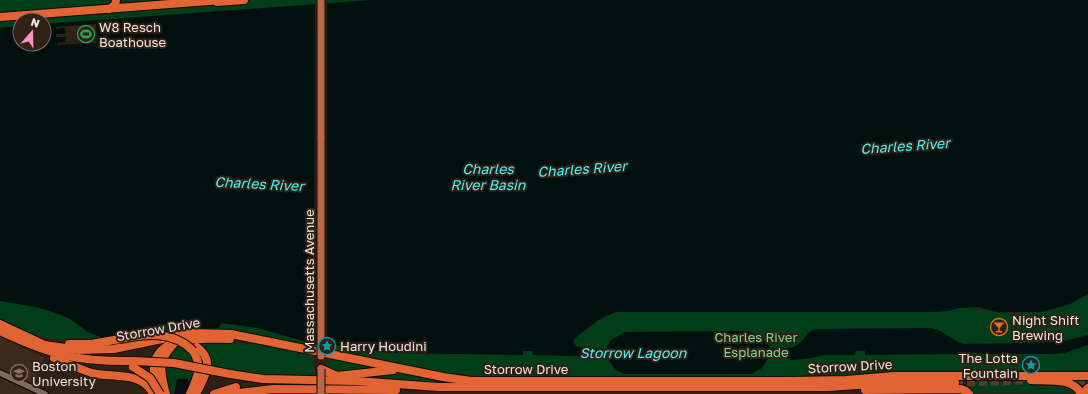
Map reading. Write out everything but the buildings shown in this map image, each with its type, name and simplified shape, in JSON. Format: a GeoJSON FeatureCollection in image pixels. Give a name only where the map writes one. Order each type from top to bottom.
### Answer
{"type":"FeatureCollection","features":[{"type":"Feature","properties":{"kind":"highway"},"geometry":{"type":"LineString","coordinates":[[110,9],[115,5],[116,0]]}},
{"type":"Feature","properties":{"kind":"highway"},"geometry":{"type":"LineString","coordinates":[[121,0],[128,8]]}},
{"type":"Feature","properties":{"kind":"highway"},"geometry":{"type":"LineString","coordinates":[[212,2],[222,0]]}},
{"type":"Feature","properties":{"kind":"highway"},"geometry":{"type":"LineString","coordinates":[[0,17],[244,0]]}},
{"type":"Feature","properties":{"kind":"highway","name":"Storrow Drive"},"geometry":{"type":"LineString","coordinates":[[0,324],[50,346],[88,350],[114,349],[191,334],[223,334],[257,339],[457,380],[830,380],[886,376],[1088,376]]}},
{"type":"Feature","properties":{"kind":"highway"},"geometry":{"type":"LineString","coordinates":[[0,331],[38,348],[67,357],[134,364],[150,378],[158,394]]}},
{"type":"Feature","properties":{"kind":"highway"},"geometry":{"type":"LineString","coordinates":[[17,332],[58,342],[76,344],[97,344],[146,335],[164,335],[195,349],[199,368],[193,393]]}},
{"type":"Feature","properties":{"kind":"highway"},"geometry":{"type":"LineString","coordinates":[[158,394],[154,368],[157,356],[168,344],[176,341],[257,339]]}},
{"type":"Feature","properties":{"kind":"highway"},"geometry":{"type":"LineString","coordinates":[[166,394],[161,369],[164,355],[172,346],[183,341]]}},
{"type":"Feature","properties":{"kind":"highway"},"geometry":{"type":"LineString","coordinates":[[38,348],[52,357],[85,371],[138,379],[148,386],[153,394]]}},
{"type":"Feature","properties":{"kind":"highway","name":"Storrow Drive"},"geometry":{"type":"LineString","coordinates":[[134,364],[174,363],[263,379],[352,380],[445,388],[829,388],[886,383],[955,383]]}},
{"type":"Feature","properties":{"kind":"highway"},"geometry":{"type":"LineString","coordinates":[[321,369],[335,376],[406,370]]}},
{"type":"Feature","properties":{"kind":"highway"},"geometry":{"type":"LineString","coordinates":[[978,376],[1069,383],[1077,387],[1081,394],[1088,388]]}},
{"type":"Feature","properties":{"kind":"highway"},"geometry":{"type":"LineString","coordinates":[[214,394],[240,386],[273,389],[425,390],[445,388]]}},
{"type":"Feature","properties":{"kind":"highway"},"geometry":{"type":"LineString","coordinates":[[829,388],[851,390],[961,389],[965,390],[969,394]]}},
{"type":"Feature","properties":{"kind":"highway"},"geometry":{"type":"LineString","coordinates":[[229,394],[273,389]]}},
{"type":"Feature","properties":{"kind":"main road","name":"Massachusetts Avenue"},"geometry":{"type":"LineString","coordinates":[[321,1],[321,393]]}},
{"type":"Feature","properties":{"kind":"street"},"geometry":{"type":"LineString","coordinates":[[0,373],[37,392],[45,394]]}},
{"type":"Feature","properties":{"kind":"shaded area","name":"Boston University"},"geometry":{"type":"Polygon","coordinates":[[[0,337],[45,358],[33,383],[49,394],[0,394],[0,337]]]}},
{"type":"Feature","properties":{"kind":"green space"},"geometry":{"type":"Polygon","coordinates":[[[0,0],[372,0],[52,23],[52,12],[12,12],[12,27],[0,28],[0,0]]]}},
{"type":"Feature","properties":{"kind":"green space","name":"Charles River Esplanade"},"geometry":{"type":"Polygon","coordinates":[[[1088,294],[1088,372],[884,373],[797,377],[788,375],[766,377],[562,377],[544,375],[535,377],[454,375],[253,336],[76,342],[40,337],[0,321],[0,301],[36,307],[59,314],[70,319],[88,332],[103,338],[128,335],[168,325],[173,325],[176,330],[218,328],[223,323],[258,328],[300,340],[389,353],[523,355],[523,351],[533,351],[533,355],[551,355],[607,315],[616,312],[949,311],[967,307],[995,312],[1020,313],[1043,311],[1065,305],[1088,294]]]}},
{"type":"Feature","properties":{"kind":"green space"},"geometry":{"type":"Polygon","coordinates":[[[220,341],[259,344],[314,355],[314,377],[267,377],[210,366],[194,394],[184,394],[190,384],[187,378],[177,378],[174,394],[159,394],[165,364],[169,355],[174,349],[181,345],[190,343],[220,341]]]}},
{"type":"Feature","properties":{"kind":"green space"},"geometry":{"type":"Polygon","coordinates":[[[327,358],[465,384],[327,376],[327,358]]]}},
{"type":"Feature","properties":{"kind":"green space"},"geometry":{"type":"Polygon","coordinates":[[[977,379],[1063,384],[1078,393],[971,392],[969,390],[977,379]]]}},
{"type":"Feature","properties":{"kind":"water","name":"Charles River Basin"},"geometry":{"type":"Polygon","coordinates":[[[372,0],[1088,0],[1088,294],[1070,304],[1042,312],[996,312],[979,307],[958,308],[949,311],[936,312],[616,312],[604,317],[574,339],[573,342],[577,347],[606,349],[611,340],[625,332],[747,331],[759,335],[771,348],[781,349],[797,345],[808,333],[817,329],[930,328],[940,331],[956,341],[965,344],[1060,342],[1088,335],[1088,345],[1064,353],[1052,354],[984,354],[967,352],[960,354],[865,355],[865,351],[856,351],[855,355],[824,355],[793,360],[781,357],[769,357],[762,368],[751,374],[625,374],[616,370],[606,357],[533,355],[532,351],[523,351],[523,355],[389,353],[300,340],[258,328],[222,323],[218,328],[176,330],[173,325],[162,326],[128,335],[103,338],[88,332],[70,319],[59,314],[36,307],[0,301],[0,28],[12,27],[12,52],[52,52],[52,23],[372,0]]]}},
{"type":"Feature","properties":{"kind":"water"},"geometry":{"type":"Polygon","coordinates":[[[177,379],[187,379],[190,384],[184,394],[174,394],[177,379]]]}},
{"type":"Feature","properties":{"kind":"pier"},"geometry":{"type":"Polygon","coordinates":[[[315,3],[327,3],[327,344],[314,344],[315,3]]]}},
{"type":"Feature","properties":{"kind":"pier","name":"W8 Resch Boathouse"},"geometry":{"type":"Polygon","coordinates":[[[96,24],[97,43],[57,45],[57,43],[66,42],[66,37],[56,37],[56,34],[66,34],[65,28],[56,29],[56,27],[96,24]]]}},
{"type":"Feature","properties":{"kind":"tunnel"},"geometry":{"type":"LineString","coordinates":[[955,383],[1038,380]]}},
{"type":"Feature","properties":{"kind":"tunnel"},"geometry":{"type":"LineString","coordinates":[[1065,381],[1088,381]]}},
{"type":"Feature","properties":{"kind":"place","name":"W8 Resch Boathouse"},"geometry":{"type":"Point","coordinates":[86,34]}},
{"type":"Feature","properties":{"kind":"place","name":"Night Shift Brewing"},"geometry":{"type":"Point","coordinates":[999,327]}},
{"type":"Feature","properties":{"kind":"place","name":"Harry Houdini"},"geometry":{"type":"Point","coordinates":[327,346]}},
{"type":"Feature","properties":{"kind":"place","name":"The Lotta Fountain"},"geometry":{"type":"Point","coordinates":[1031,365]}},
{"type":"Feature","properties":{"kind":"place","name":"Boston University"},"geometry":{"type":"Point","coordinates":[19,373]}},
{"type":"Feature","properties":{"kind":"water label","name":"Charles River"},"geometry":{"type":"Point","coordinates":[905,146]}},
{"type":"Feature","properties":{"kind":"water label","name":"Charles River"},"geometry":{"type":"Point","coordinates":[582,169]}},
{"type":"Feature","properties":{"kind":"water label","name":"Charles River"},"geometry":{"type":"Point","coordinates":[259,184]}},
{"type":"Feature","properties":{"kind":"water label","name":"Storrow Lagoon"},"geometry":{"type":"Point","coordinates":[633,353]}}]}
